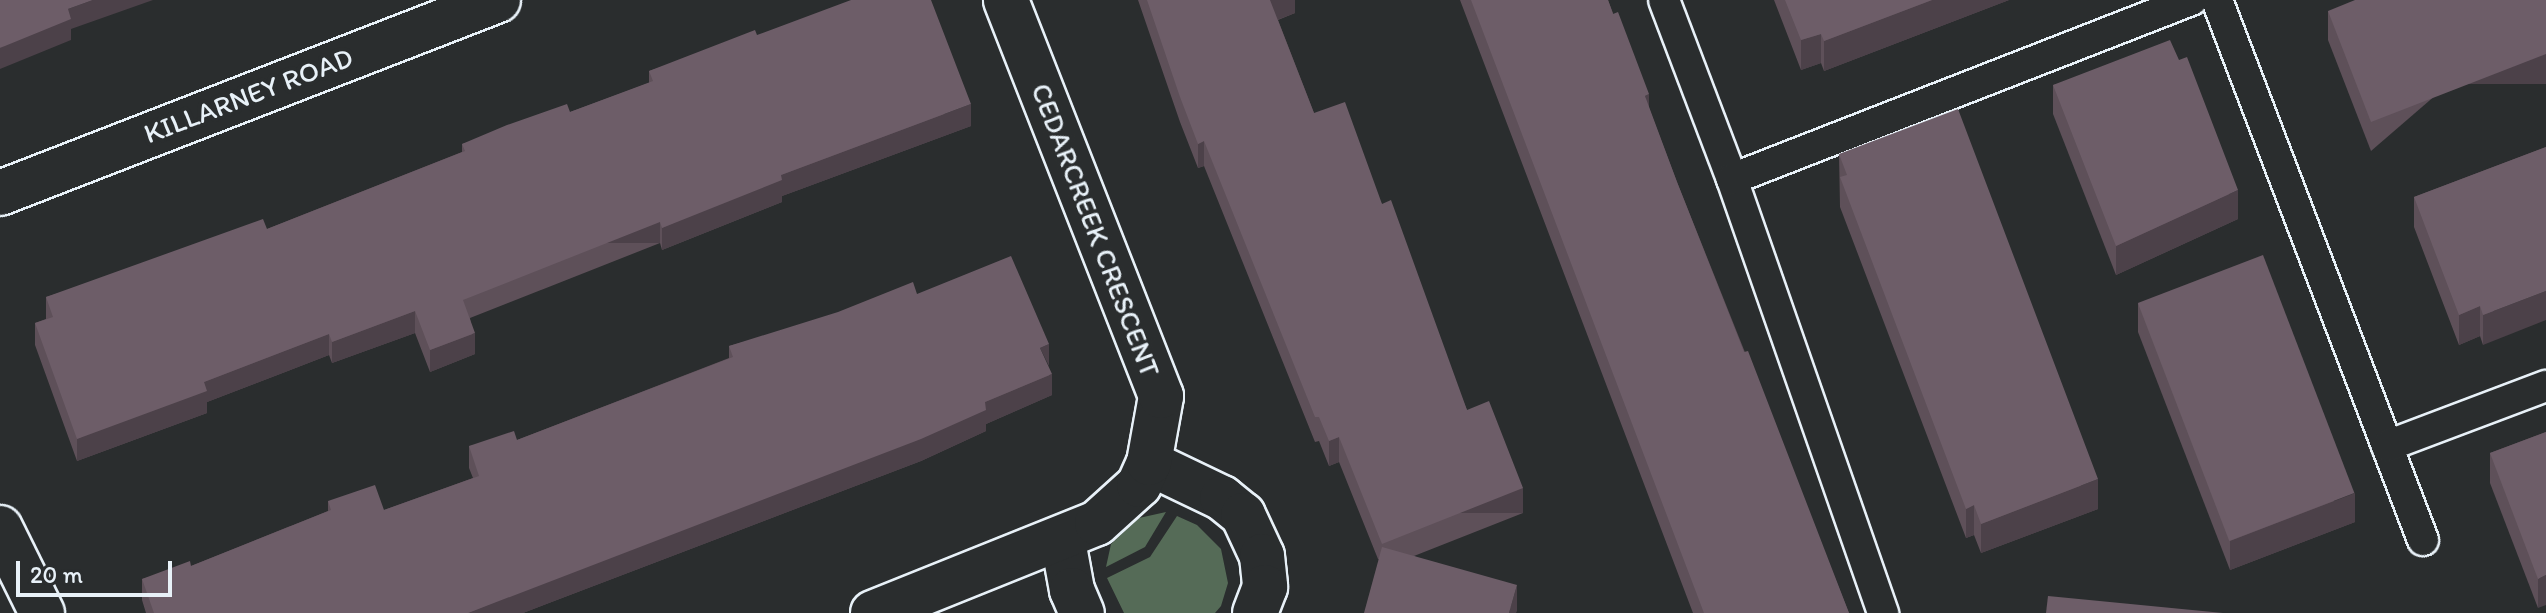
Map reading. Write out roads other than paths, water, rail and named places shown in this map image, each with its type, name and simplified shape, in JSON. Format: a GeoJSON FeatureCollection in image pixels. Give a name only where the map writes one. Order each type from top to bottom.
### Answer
{"type":"FeatureCollection","features":[{"type":"Feature","properties":{"kind":"street","name":"KILLARNEY ROAD"},"geometry":{"type":"LineString","coordinates":[[0,193],[498,0]]}},
{"type":"Feature","properties":{"kind":"street","name":"CEDARCREEK CRESCENT"},"geometry":{"type":"LineString","coordinates":[[873,613],[1063,541],[1121,505],[1139,485],[1149,463],[1161,396],[1006,0]]}},
{"type":"Feature","properties":{"kind":"street"},"geometry":{"type":"LineString","coordinates":[[1149,463],[1222,498],[1243,515],[1262,556],[1265,587],[1255,613]]}},
{"type":"Feature","properties":{"kind":"street"},"geometry":{"type":"LineString","coordinates":[[0,528],[42,613]]}},
{"type":"Feature","properties":{"kind":"street"},"geometry":{"type":"LineString","coordinates":[[1063,541],[1072,590],[1082,613]]}},
{"type":"Feature","properties":{"kind":"lane"},"geometry":{"type":"LineString","coordinates":[[1664,0],[1732,179],[1883,613]]}},
{"type":"Feature","properties":{"kind":"lane"},"geometry":{"type":"LineString","coordinates":[[1732,179],[2192,0]]}},
{"type":"Feature","properties":{"kind":"lane"},"geometry":{"type":"LineString","coordinates":[[2217,0],[2423,540]]}},
{"type":"Feature","properties":{"kind":"lane"},"geometry":{"type":"LineString","coordinates":[[2387,446],[2546,386]]}}]}
